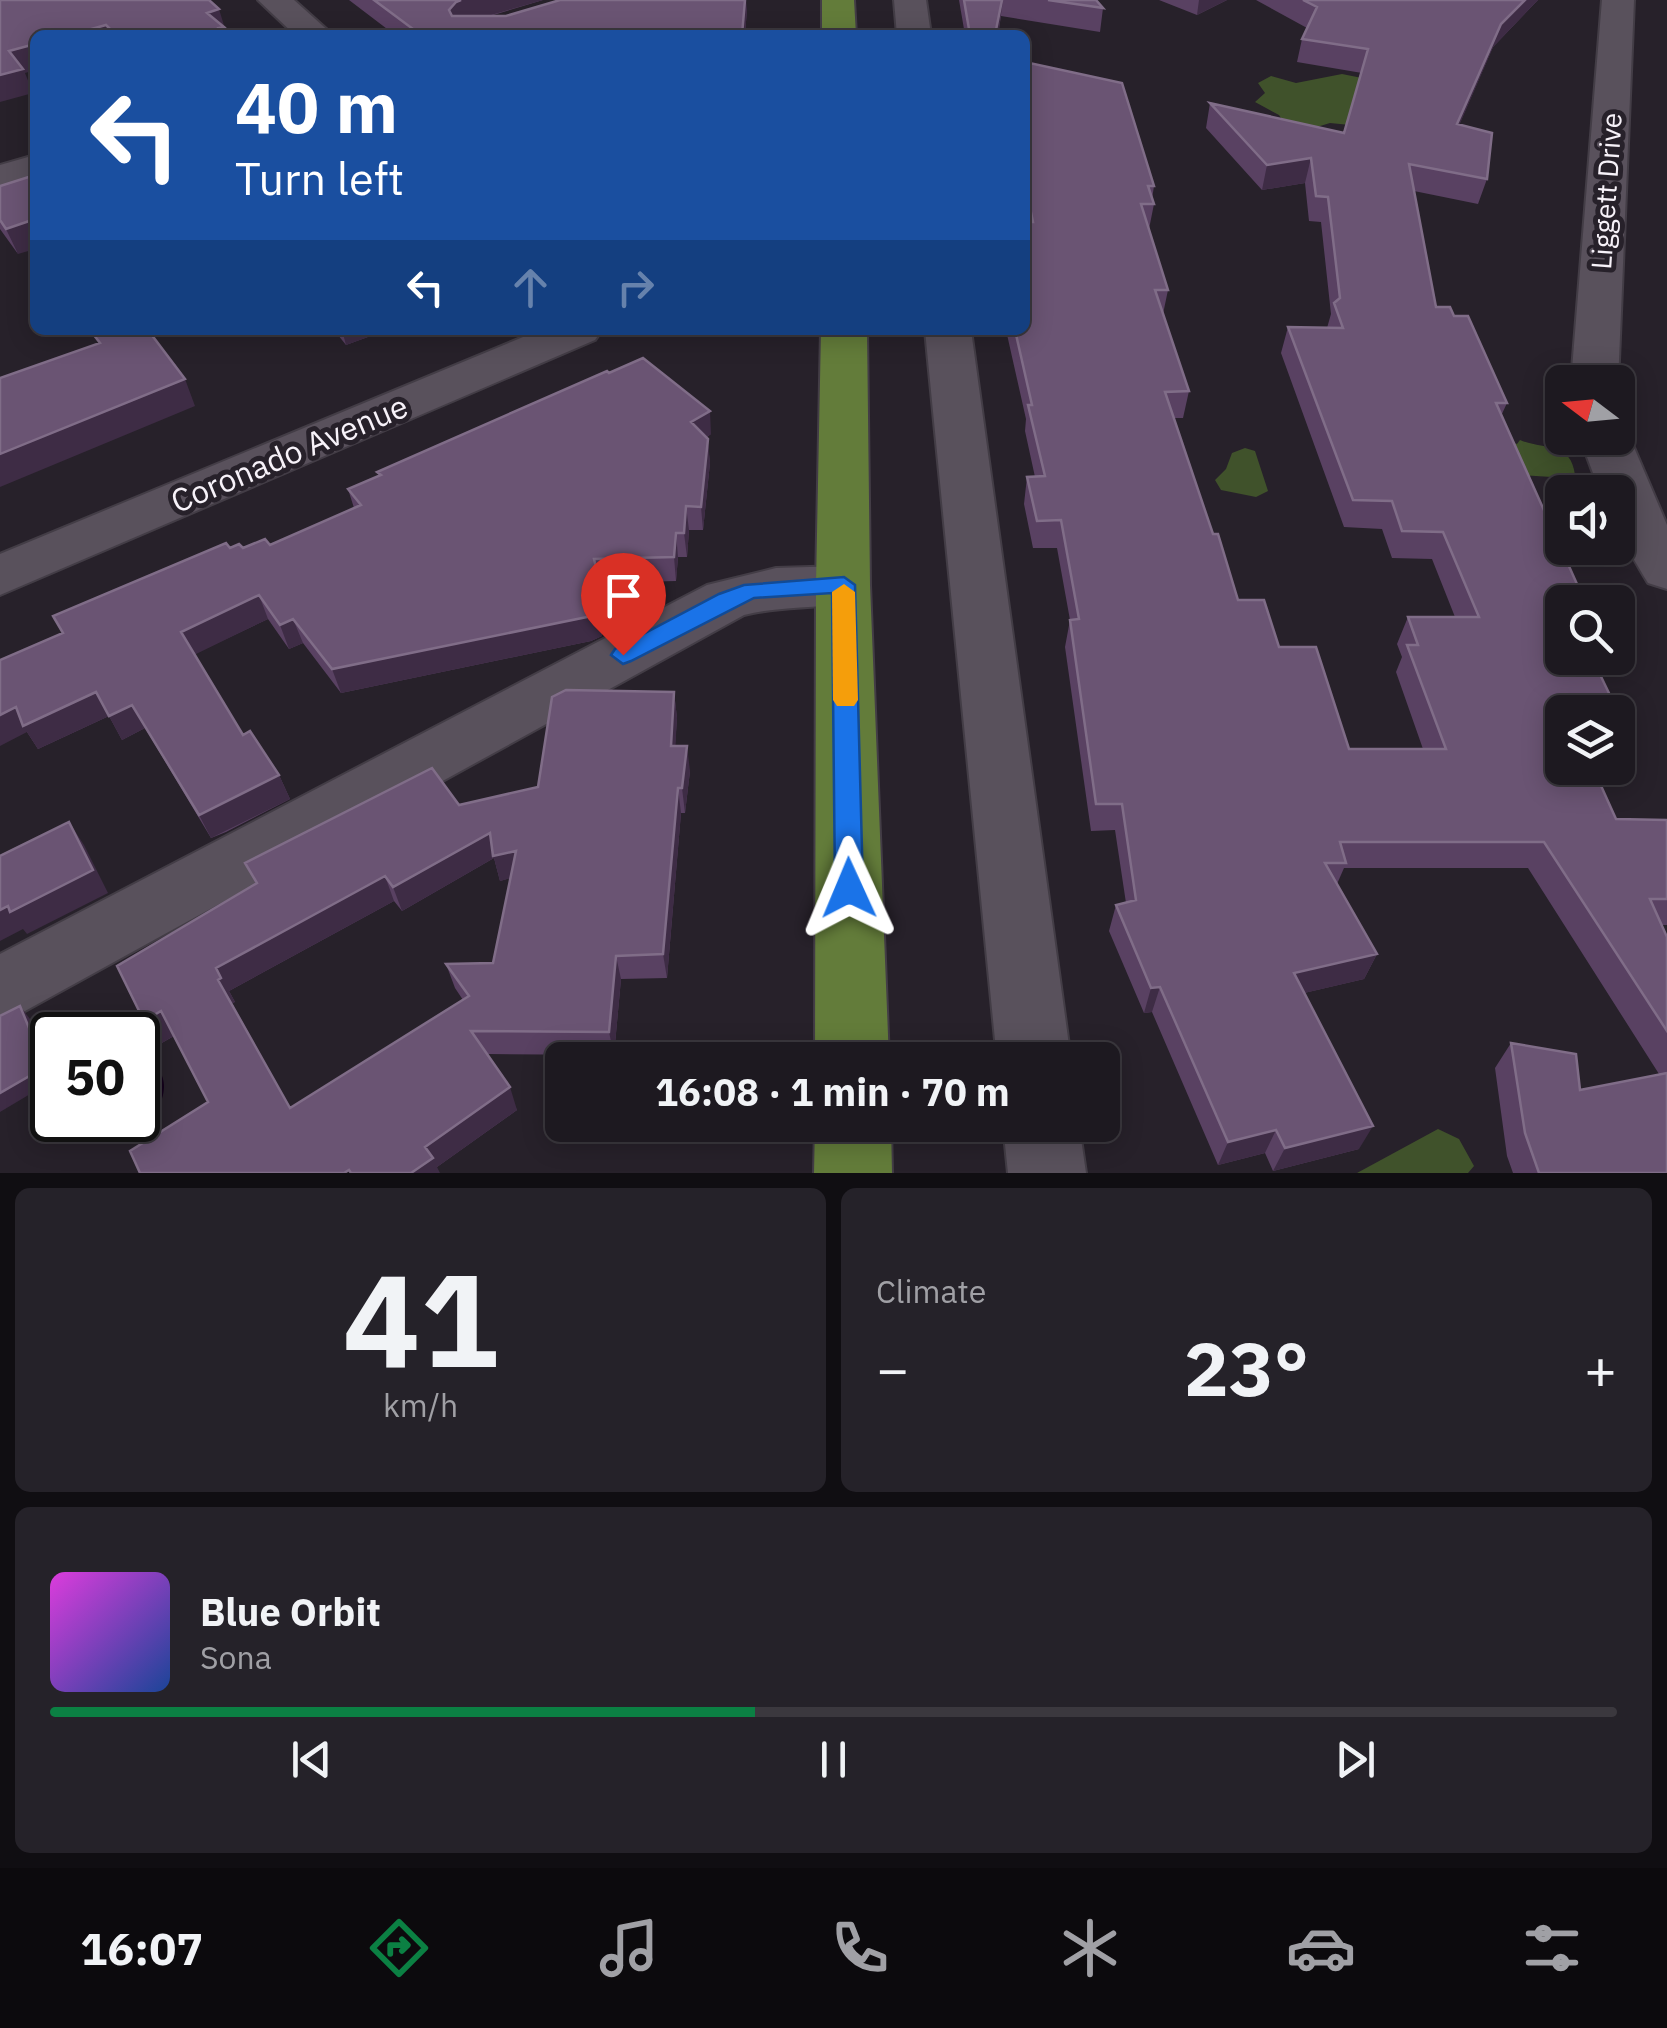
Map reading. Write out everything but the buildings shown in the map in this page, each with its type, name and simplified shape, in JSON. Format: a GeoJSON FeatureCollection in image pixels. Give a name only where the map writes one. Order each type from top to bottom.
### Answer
{"type":"FeatureCollection","features":[{"type":"Feature","properties":{"kind":"main road"},"geometry":{"type":"LineString","coordinates":[[838,0],[839,30]]}},
{"type":"Feature","properties":{"kind":"main road"},"geometry":{"type":"LineString","coordinates":[[844,335],[852,1042]]}},
{"type":"Feature","properties":{"kind":"main road"},"geometry":{"type":"LineString","coordinates":[[853,1142],[854,1173]]}},
{"type":"Feature","properties":{"kind":"street"},"geometry":{"type":"LineString","coordinates":[[274,0],[310,30]]}},
{"type":"Feature","properties":{"kind":"street"},"geometry":{"type":"LineString","coordinates":[[910,0],[913,30]]}},
{"type":"Feature","properties":{"kind":"street","name":"Liggett Drive"},"geometry":{"type":"LineString","coordinates":[[1596,365],[1618,0]]}},
{"type":"Feature","properties":{"kind":"street"},"geometry":{"type":"LineString","coordinates":[[0,178],[30,169]]}},
{"type":"Feature","properties":{"kind":"street","name":"Coronado Avenue"},"geometry":{"type":"LineString","coordinates":[[0,576],[567,335]]}},
{"type":"Feature","properties":{"kind":"street"},"geometry":{"type":"LineString","coordinates":[[949,335],[1032,1042]]}},
{"type":"Feature","properties":{"kind":"street"},"geometry":{"type":"LineString","coordinates":[[1611,455],[1631,508],[1667,570]]}},
{"type":"Feature","properties":{"kind":"street"},"geometry":{"type":"LineString","coordinates":[[0,989],[727,600],[776,587],[844,585]]}},
{"type":"Feature","properties":{"kind":"street"},"geometry":{"type":"LineString","coordinates":[[1043,1142],[1047,1173]]}},
{"type":"Feature","properties":{"kind":"green space"},"geometry":{"type":"Polygon","coordinates":[[[1342,74],[1367,79],[1364,90],[1353,97],[1361,101],[1360,126],[1330,123],[1307,130],[1287,127],[1279,115],[1255,102],[1265,93],[1258,83],[1271,76],[1296,83],[1342,74]]]}},
{"type":"Feature","properties":{"kind":"green space"},"geometry":{"type":"Polygon","coordinates":[[[1520,440],[1545,446],[1545,455],[1566,455],[1575,475],[1513,476],[1507,441],[1517,444],[1520,440]]]}},
{"type":"Feature","properties":{"kind":"green space"},"geometry":{"type":"Polygon","coordinates":[[[1245,448],[1255,451],[1268,491],[1256,497],[1221,490],[1215,480],[1226,469],[1232,453],[1245,448]]]}},
{"type":"Feature","properties":{"kind":"green space"},"geometry":{"type":"Polygon","coordinates":[[[1438,1129],[1459,1139],[1474,1166],[1468,1173],[1357,1173],[1438,1129]]]}},
{"type":"Feature","properties":{"kind":"shaded area"},"geometry":{"type":"Polygon","coordinates":[[[160,1070],[164,1090],[160,1104],[160,1070]]]}},
{"type":"Feature","properties":{"kind":"slow traffic"},"geometry":{"type":"LineString","coordinates":[[844,592],[846,700]]}},
{"type":"Feature","properties":{"kind":"route"},"geometry":{"type":"LineString","coordinates":[[623,655],[752,590],[844,585],[849,888]]}}]}
